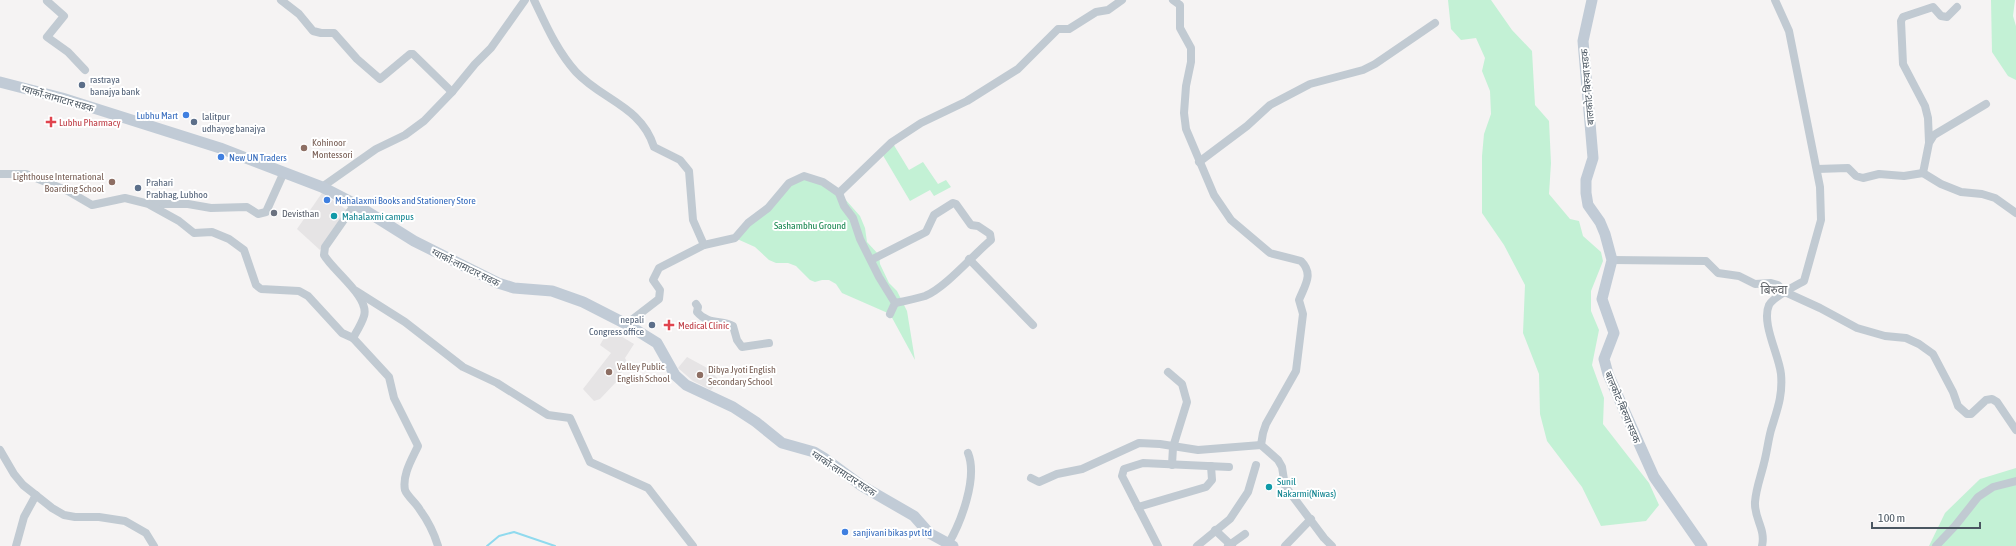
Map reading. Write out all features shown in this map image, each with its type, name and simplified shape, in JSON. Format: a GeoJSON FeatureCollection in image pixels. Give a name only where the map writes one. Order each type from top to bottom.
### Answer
{"type":"FeatureCollection","features":[{"type":"Feature","properties":{"kind":"main road","name":"बालकोट-बिरुवा सडक"},"geometry":{"type":"LineString","coordinates":[[1592,0],[1583,40],[1593,158],[1586,180],[1586,193],[1588,205],[1600,222],[1605,234],[1612,260],[1602,299],[1614,333],[1604,359],[1608,374],[1654,477],[1702,546]]}},
{"type":"Feature","properties":{"kind":"main road","name":"ग्वार्को-लामाटार सडक"},"geometry":{"type":"LineString","coordinates":[[0,82],[62,98],[153,126],[220,148],[284,172],[322,187],[355,204],[414,241],[498,283],[514,288],[552,290],[583,302],[657,342],[675,375],[686,385],[733,407],[756,422],[782,444],[819,455],[862,486],[914,516],[929,533],[950,545]]}},
{"type":"Feature","properties":{"kind":"street"},"geometry":{"type":"LineString","coordinates":[[281,0],[298,14],[313,31],[334,33],[357,59],[380,79],[410,54],[413,54],[452,92]]}},
{"type":"Feature","properties":{"kind":"street"},"geometry":{"type":"LineString","coordinates":[[322,187],[376,149],[405,135],[418,126],[452,92],[475,64],[492,48],[525,0]]}},
{"type":"Feature","properties":{"kind":"street"},"geometry":{"type":"LineString","coordinates":[[534,0],[555,44],[577,73],[597,89],[627,108],[651,136],[654,147],[680,160],[689,170],[693,220],[704,245]]}},
{"type":"Feature","properties":{"kind":"street"},"geometry":{"type":"LineString","coordinates":[[839,193],[892,142],[921,123],[968,100],[1018,69],[1058,29],[1069,29],[1096,12],[1108,10],[1122,0]]}},
{"type":"Feature","properties":{"kind":"street"},"geometry":{"type":"LineString","coordinates":[[1173,0],[1180,5],[1180,28],[1191,48],[1191,62],[1186,86],[1184,113],[1186,129],[1214,195],[1231,220],[1270,253],[1301,261],[1308,271],[1307,284],[1299,300],[1303,314],[1296,371],[1266,424],[1261,445]]}},
{"type":"Feature","properties":{"kind":"street"},"geometry":{"type":"LineString","coordinates":[[1762,546],[1764,534],[1757,516],[1755,503],[1758,483],[1771,431],[1782,395],[1781,373],[1767,324],[1767,313],[1769,304],[1785,292],[1804,281],[1821,220],[1821,199],[1817,169],[1789,31],[1775,0]]}},
{"type":"Feature","properties":{"kind":"street"},"geometry":{"type":"LineString","coordinates":[[47,1],[64,16],[47,37],[68,52],[85,70]]}},
{"type":"Feature","properties":{"kind":"street"},"geometry":{"type":"LineString","coordinates":[[1923,173],[1929,143],[1929,124],[1924,106],[1903,64],[1901,21],[1903,17],[1933,7],[1941,16],[1947,17],[1957,7]]}},
{"type":"Feature","properties":{"kind":"street"},"geometry":{"type":"LineString","coordinates":[[1199,162],[1247,126],[1270,105],[1310,84],[1363,70],[1375,64],[1435,23]]}},
{"type":"Feature","properties":{"kind":"street"},"geometry":{"type":"LineString","coordinates":[[1929,143],[1934,135],[1986,104]]}},
{"type":"Feature","properties":{"kind":"street"},"geometry":{"type":"LineString","coordinates":[[1817,169],[1848,168],[1856,176],[1864,178],[1879,174],[1904,176],[1923,173],[1941,184],[1962,192],[1982,194],[1995,198],[2016,213]]}},
{"type":"Feature","properties":{"kind":"street"},"geometry":{"type":"LineString","coordinates":[[0,174],[26,174],[68,191],[92,205],[125,198],[149,204],[188,204],[211,208],[247,207],[258,214],[266,212],[284,172]]}},
{"type":"Feature","properties":{"kind":"street"},"geometry":{"type":"LineString","coordinates":[[628,325],[633,319],[659,299],[660,290],[654,280],[659,268],[704,245],[735,238],[748,223],[768,208],[789,183],[804,176],[823,182],[839,193],[844,206],[853,218],[860,240],[879,277],[895,303]]}},
{"type":"Feature","properties":{"kind":"street"},"geometry":{"type":"LineString","coordinates":[[871,260],[926,232],[934,215],[953,203],[956,204],[971,225],[978,226],[990,234],[991,240],[969,259],[950,279],[926,295],[895,303]]}},
{"type":"Feature","properties":{"kind":"street"},"geometry":{"type":"LineString","coordinates":[[149,204],[179,221],[194,233],[212,232],[229,239],[244,250],[256,285],[261,289],[299,292],[308,296],[342,333],[353,338],[389,377],[394,398],[418,446],[409,465],[405,479],[406,492],[420,510],[435,537],[438,546]]}},
{"type":"Feature","properties":{"kind":"street"},"geometry":{"type":"LineString","coordinates":[[355,204],[324,251],[328,262],[356,291],[405,322],[463,367],[497,383],[548,415],[570,418],[590,462],[648,488],[693,546]]}},
{"type":"Feature","properties":{"kind":"street"},"geometry":{"type":"LineString","coordinates":[[969,259],[1033,325]]}},
{"type":"Feature","properties":{"kind":"street"},"geometry":{"type":"LineString","coordinates":[[1612,260],[1706,261],[1718,273],[1739,276],[1755,284],[1771,283],[1778,285],[1785,292],[1820,308],[1857,328],[1885,336],[1906,338],[1919,344],[1933,354],[1953,392],[1958,406],[1963,412],[1971,414],[1986,400],[1992,398],[1997,402],[2016,430]]}},
{"type":"Feature","properties":{"kind":"street"},"geometry":{"type":"LineString","coordinates":[[353,338],[365,315],[365,309],[356,291]]}},
{"type":"Feature","properties":{"kind":"street"},"geometry":{"type":"LineString","coordinates":[[890,314],[895,303]]}},
{"type":"Feature","properties":{"kind":"street"},"geometry":{"type":"LineString","coordinates":[[696,304],[698,307],[697,312],[700,315],[714,322],[733,326],[737,340],[742,347],[746,348],[768,344]]}},
{"type":"Feature","properties":{"kind":"street"},"geometry":{"type":"LineString","coordinates":[[1168,372],[1182,384],[1187,402],[1173,447],[1172,465]]}},
{"type":"Feature","properties":{"kind":"street"},"geometry":{"type":"LineString","coordinates":[[1031,478],[1039,482],[1057,474],[1082,469],[1138,444],[1160,444],[1173,447],[1210,450],[1261,445],[1278,460],[1282,467],[1285,486],[1324,538],[1332,546]]}},
{"type":"Feature","properties":{"kind":"street"},"geometry":{"type":"LineString","coordinates":[[0,450],[14,474],[36,495],[64,515],[125,521],[146,533],[154,546]]}},
{"type":"Feature","properties":{"kind":"street"},"geometry":{"type":"LineString","coordinates":[[950,545],[967,496],[972,467],[968,453]]}},
{"type":"Feature","properties":{"kind":"street"},"geometry":{"type":"LineString","coordinates":[[1158,546],[1122,476],[1124,469],[1143,463],[1229,467]]}},
{"type":"Feature","properties":{"kind":"street"},"geometry":{"type":"LineString","coordinates":[[1197,546],[1230,519],[1248,492],[1256,465]]}},
{"type":"Feature","properties":{"kind":"street"},"geometry":{"type":"LineString","coordinates":[[1138,507],[1206,487],[1212,480],[1211,466]]}},
{"type":"Feature","properties":{"kind":"street"},"geometry":{"type":"LineString","coordinates":[[1936,546],[1955,526],[1978,497],[1993,488],[2016,481]]}},
{"type":"Feature","properties":{"kind":"street"},"geometry":{"type":"LineString","coordinates":[[16,546],[24,517],[36,495]]}},
{"type":"Feature","properties":{"kind":"street"},"geometry":{"type":"LineString","coordinates":[[1285,546],[1311,519]]}},
{"type":"Feature","properties":{"kind":"street"},"geometry":{"type":"LineString","coordinates":[[1215,530],[1230,545],[1245,534]]}},
{"type":"Feature","properties":{"kind":"shaded area"},"geometry":{"type":"Polygon","coordinates":[[[322,193],[347,210],[320,250],[297,229],[322,193]]]}},
{"type":"Feature","properties":{"kind":"shaded area","name":"Valley Public English School"},"geometry":{"type":"Polygon","coordinates":[[[609,329],[634,344],[625,358],[627,362],[617,381],[600,399],[594,401],[583,389],[611,353],[600,345],[609,329]]]}},
{"type":"Feature","properties":{"kind":"shaded area","name":"Dibya Jyoti English Secondary School"},"geometry":{"type":"Polygon","coordinates":[[[687,357],[709,369],[719,380],[711,390],[693,381],[678,368],[687,357]]]}},
{"type":"Feature","properties":{"kind":"green space"},"geometry":{"type":"Polygon","coordinates":[[[1448,0],[1491,0],[1512,30],[1532,51],[1535,105],[1549,121],[1551,163],[1549,194],[1570,219],[1579,221],[1583,236],[1601,252],[1603,261],[1591,291],[1591,311],[1599,330],[1592,365],[1604,398],[1603,424],[1649,483],[1659,505],[1646,521],[1601,526],[1582,487],[1547,441],[1540,414],[1539,374],[1523,333],[1525,285],[1504,245],[1482,213],[1482,156],[1484,134],[1491,114],[1490,91],[1482,71],[1485,58],[1476,38],[1461,40],[1451,29],[1448,0]]]}},
{"type":"Feature","properties":{"kind":"green space"},"geometry":{"type":"Polygon","coordinates":[[[1991,0],[2015,0],[2013,16],[2016,26],[2016,80],[2008,76],[1992,52],[1991,0]]]}},
{"type":"Feature","properties":{"kind":"green space"},"geometry":{"type":"Polygon","coordinates":[[[892,142],[909,170],[923,162],[938,184],[946,180],[951,187],[934,196],[930,190],[910,201],[881,152],[892,142]]]}},
{"type":"Feature","properties":{"kind":"green space","name":"Sashambhu Ground"},"geometry":{"type":"Polygon","coordinates":[[[804,176],[837,190],[860,216],[865,228],[867,242],[879,255],[880,264],[889,283],[897,291],[907,311],[915,360],[890,314],[842,293],[836,284],[829,280],[815,282],[810,280],[796,266],[788,263],[776,263],[769,260],[755,247],[735,238],[789,183],[804,176]]]}},
{"type":"Feature","properties":{"kind":"green space"},"geometry":{"type":"Polygon","coordinates":[[[2016,468],[2016,546],[1929,546],[1945,513],[1980,479],[2016,468]]]}},
{"type":"Feature","properties":{"kind":"waterway"},"geometry":{"type":"LineString","coordinates":[[487,546],[499,536],[514,532],[555,546]]}},
{"type":"Feature","properties":{"kind":"place","name":"rastraya banajya bank"},"geometry":{"type":"Point","coordinates":[82,85]}},
{"type":"Feature","properties":{"kind":"place","name":"Lubhu Mart"},"geometry":{"type":"Point","coordinates":[186,115]}},
{"type":"Feature","properties":{"kind":"place","name":"Lubhu Pharmacy"},"geometry":{"type":"Point","coordinates":[51,122]}},
{"type":"Feature","properties":{"kind":"place","name":"lalitpur udhayog banajya"},"geometry":{"type":"Point","coordinates":[194,122]}},
{"type":"Feature","properties":{"kind":"place","name":"Kohinoor Montessori"},"geometry":{"type":"Point","coordinates":[304,148]}},
{"type":"Feature","properties":{"kind":"place","name":"New UN Traders"},"geometry":{"type":"Point","coordinates":[221,157]}},
{"type":"Feature","properties":{"kind":"place","name":"Lighthouse International Boarding School"},"geometry":{"type":"Point","coordinates":[112,182]}},
{"type":"Feature","properties":{"kind":"place","name":"Prahari Prabhag, Lubhoo"},"geometry":{"type":"Point","coordinates":[138,188]}},
{"type":"Feature","properties":{"kind":"place","name":"Mahalaxmi Books and Stationery Store"},"geometry":{"type":"Point","coordinates":[327,200]}},
{"type":"Feature","properties":{"kind":"place","name":"Devisthan"},"geometry":{"type":"Point","coordinates":[274,213]}},
{"type":"Feature","properties":{"kind":"place","name":"Mahalaxmi campus"},"geometry":{"type":"Point","coordinates":[334,216]}},
{"type":"Feature","properties":{"kind":"place","name":"nepali Congress office"},"geometry":{"type":"Point","coordinates":[652,325]}},
{"type":"Feature","properties":{"kind":"place","name":"Medical Clinic"},"geometry":{"type":"Point","coordinates":[669,325]}},
{"type":"Feature","properties":{"kind":"place","name":"Valley Public English School"},"geometry":{"type":"Point","coordinates":[609,372]}},
{"type":"Feature","properties":{"kind":"place","name":"Dibya Jyoti English Secondary School"},"geometry":{"type":"Point","coordinates":[700,375]}},
{"type":"Feature","properties":{"kind":"place","name":"Sunil Nakarmi(Niwas)"},"geometry":{"type":"Point","coordinates":[1269,487]}},
{"type":"Feature","properties":{"kind":"place","name":"sanjivani bikas pvt ltd"},"geometry":{"type":"Point","coordinates":[845,532]}},
{"type":"Feature","properties":{"kind":"district","name":"बिरुवा"},"geometry":{"type":"Point","coordinates":[1774,290]}}]}
